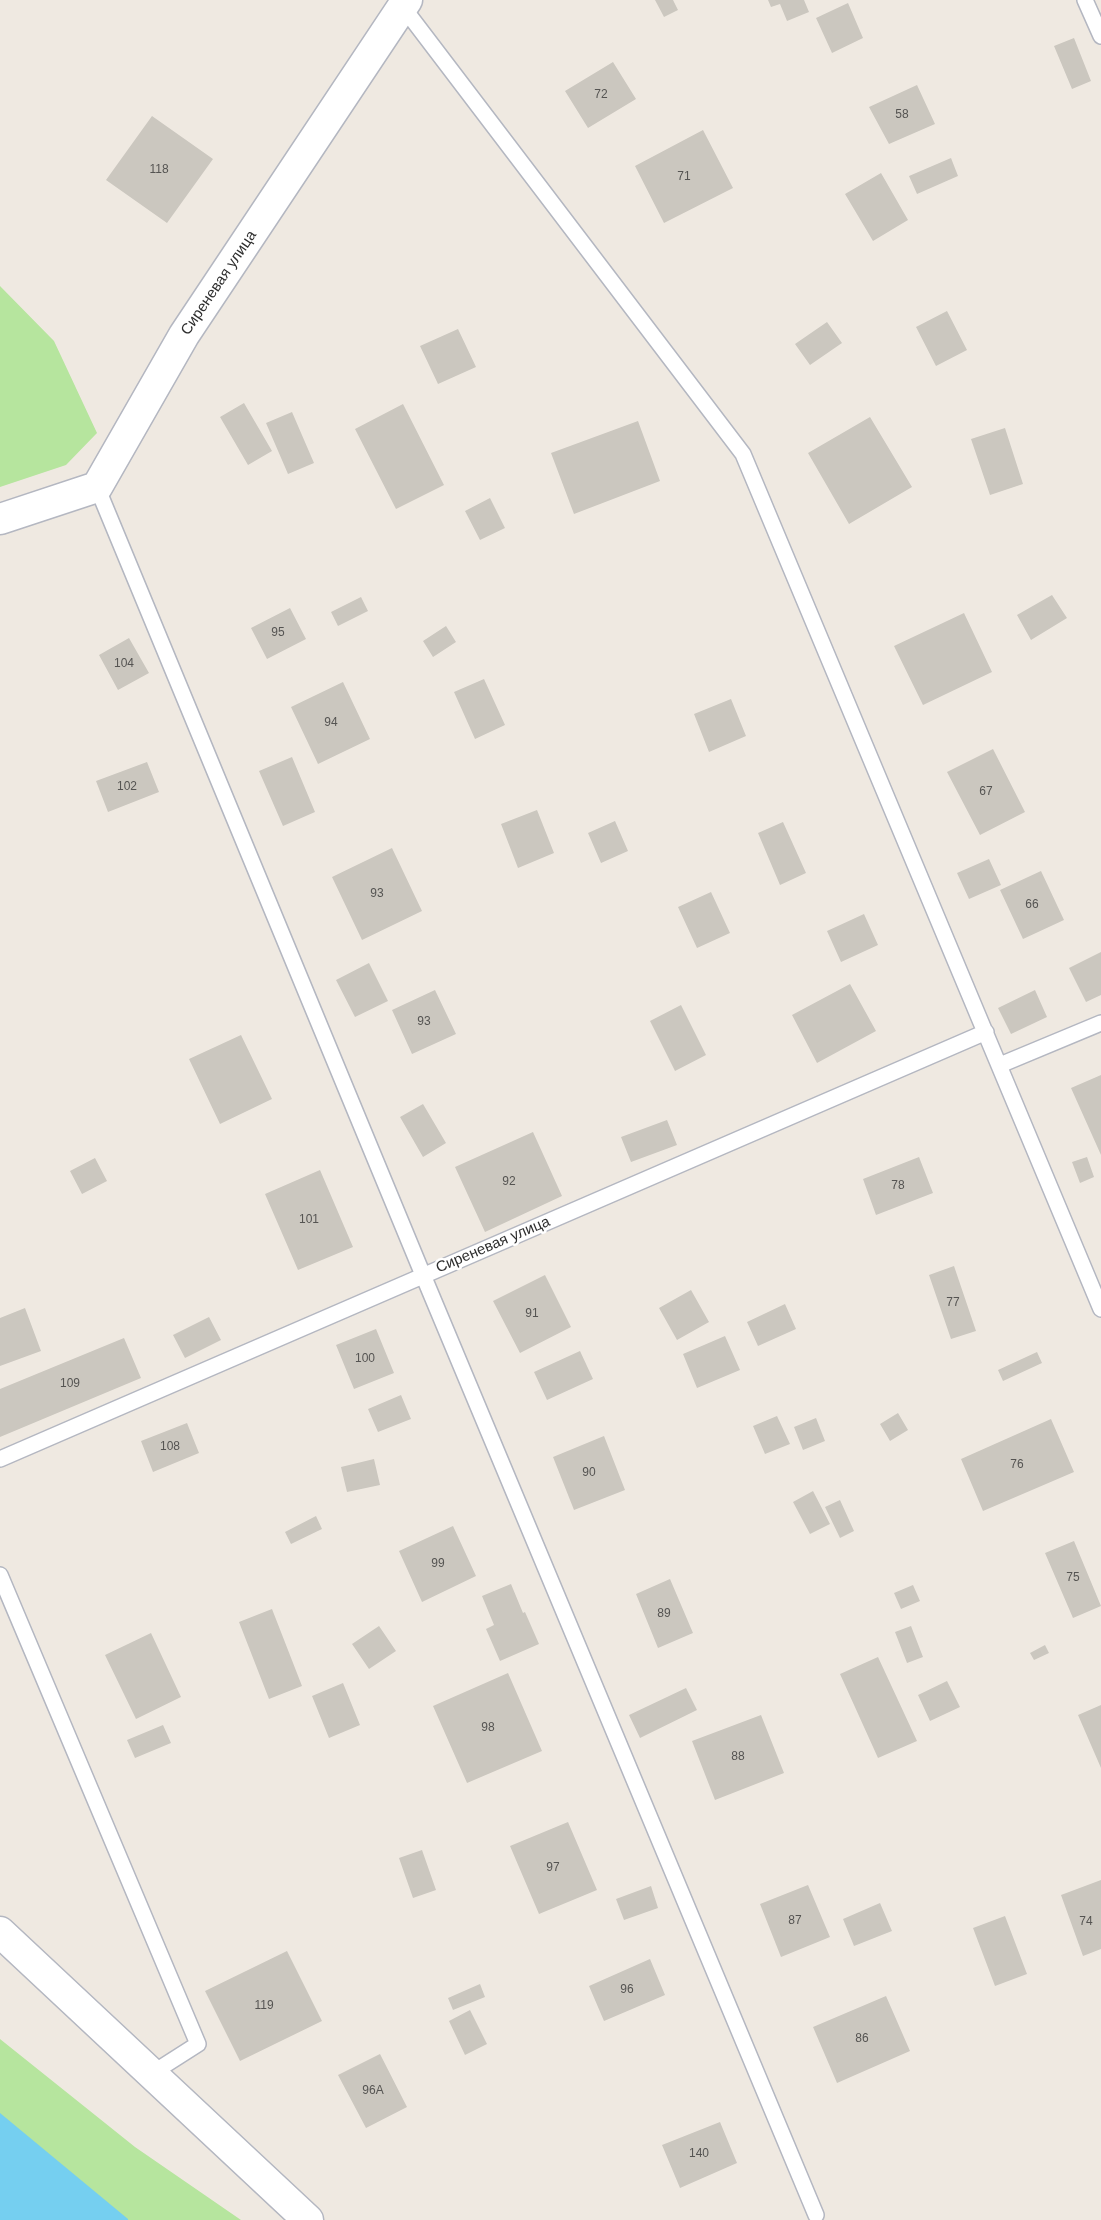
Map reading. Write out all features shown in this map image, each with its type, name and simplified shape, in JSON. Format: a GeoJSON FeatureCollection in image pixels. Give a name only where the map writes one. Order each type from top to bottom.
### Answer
{"type":"FeatureCollection","features":[{"type":"Feature","properties":{"kind":"street","name":"Сиреневая улица"},"geometry":{"type":"LineString","coordinates":[[97,487],[184,335],[405,4]]}},
{"type":"Feature","properties":{"kind":"street"},"geometry":{"type":"LineString","coordinates":[[0,519],[97,487]]}},
{"type":"Feature","properties":{"kind":"street"},"geometry":{"type":"LineString","coordinates":[[0,1932],[308,2220]]}},
{"type":"Feature","properties":{"kind":"lane"},"geometry":{"type":"LineString","coordinates":[[1085,0],[1101,36]]}},
{"type":"Feature","properties":{"kind":"lane"},"geometry":{"type":"LineString","coordinates":[[405,4],[743,454],[1101,1309]]}},
{"type":"Feature","properties":{"kind":"lane"},"geometry":{"type":"LineString","coordinates":[[97,487],[816,2215]]}},
{"type":"Feature","properties":{"kind":"lane"},"geometry":{"type":"LineString","coordinates":[[1000,1065],[1101,1023]]}},
{"type":"Feature","properties":{"kind":"lane","name":"Сиреневая улица"},"geometry":{"type":"LineString","coordinates":[[0,1459],[986,1032]]}},
{"type":"Feature","properties":{"kind":"lane"},"geometry":{"type":"LineString","coordinates":[[0,1575],[198,2044],[151,2074]]}},
{"type":"Feature","properties":{"kind":"green space"},"geometry":{"type":"Polygon","coordinates":[[[0,286],[54,341],[97,433],[66,465],[0,487],[0,286]]]}},
{"type":"Feature","properties":{"kind":"green space"},"geometry":{"type":"Polygon","coordinates":[[[0,2039],[135,2147],[241,2220],[0,2220],[0,2039]]]}},
{"type":"Feature","properties":{"kind":"water"},"geometry":{"type":"Polygon","coordinates":[[[0,2113],[128,2219],[128,2220],[0,2220],[0,2113]]]}},
{"type":"Feature","properties":{"kind":"building"},"geometry":{"type":"Polygon","coordinates":[[[655,0],[673,0],[678,10],[664,17],[655,0]]]}},
{"type":"Feature","properties":{"kind":"building"},"geometry":{"type":"Polygon","coordinates":[[[768,0],[804,0],[809,12],[787,21],[780,4],[771,7],[768,0]]]}},
{"type":"Feature","properties":{"kind":"building"},"geometry":{"type":"Polygon","coordinates":[[[848,3],[863,38],[832,53],[816,18],[848,3]]]}},
{"type":"Feature","properties":{"kind":"building"},"geometry":{"type":"Polygon","coordinates":[[[1074,38],[1091,81],[1072,89],[1054,46],[1074,38]]]}},
{"type":"Feature","properties":{"kind":"building"},"geometry":{"type":"Polygon","coordinates":[[[613,62],[636,99],[588,128],[565,91],[613,62]]]}},
{"type":"Feature","properties":{"kind":"building"},"geometry":{"type":"Polygon","coordinates":[[[917,85],[935,124],[889,144],[869,107],[917,85]]]}},
{"type":"Feature","properties":{"kind":"building"},"geometry":{"type":"Polygon","coordinates":[[[152,116],[213,159],[167,223],[106,180],[152,116]]]}},
{"type":"Feature","properties":{"kind":"building"},"geometry":{"type":"Polygon","coordinates":[[[703,130],[733,188],[664,223],[635,166],[703,130]]]}},
{"type":"Feature","properties":{"kind":"building"},"geometry":{"type":"Polygon","coordinates":[[[951,158],[958,176],[917,194],[909,176],[951,158]]]}},
{"type":"Feature","properties":{"kind":"building"},"geometry":{"type":"Polygon","coordinates":[[[881,173],[908,220],[873,241],[845,194],[881,173]]]}},
{"type":"Feature","properties":{"kind":"building"},"geometry":{"type":"Polygon","coordinates":[[[947,311],[967,350],[936,366],[916,327],[947,311]]]}},
{"type":"Feature","properties":{"kind":"building"},"geometry":{"type":"Polygon","coordinates":[[[827,322],[842,343],[810,365],[795,344],[827,322]]]}},
{"type":"Feature","properties":{"kind":"building"},"geometry":{"type":"Polygon","coordinates":[[[458,329],[476,367],[438,384],[420,346],[458,329]]]}},
{"type":"Feature","properties":{"kind":"building"},"geometry":{"type":"Polygon","coordinates":[[[244,403],[272,451],[248,465],[220,417],[244,403]]]}},
{"type":"Feature","properties":{"kind":"building"},"geometry":{"type":"Polygon","coordinates":[[[403,404],[444,485],[396,509],[355,429],[403,404]]]}},
{"type":"Feature","properties":{"kind":"building"},"geometry":{"type":"Polygon","coordinates":[[[292,412],[314,463],[288,474],[266,423],[292,412]]]}},
{"type":"Feature","properties":{"kind":"building"},"geometry":{"type":"Polygon","coordinates":[[[870,417],[912,487],[849,524],[808,453],[870,417]]]}},
{"type":"Feature","properties":{"kind":"building"},"geometry":{"type":"Polygon","coordinates":[[[638,421],[660,481],[574,514],[551,453],[638,421]]]}},
{"type":"Feature","properties":{"kind":"building"},"geometry":{"type":"Polygon","coordinates":[[[1005,428],[1023,484],[990,495],[971,439],[1005,428]]]}},
{"type":"Feature","properties":{"kind":"building"},"geometry":{"type":"Polygon","coordinates":[[[490,498],[505,528],[480,540],[465,511],[490,498]]]}},
{"type":"Feature","properties":{"kind":"building"},"geometry":{"type":"Polygon","coordinates":[[[1052,595],[1067,618],[1031,640],[1017,615],[1052,595]]]}},
{"type":"Feature","properties":{"kind":"building"},"geometry":{"type":"Polygon","coordinates":[[[361,597],[368,611],[338,626],[331,612],[361,597]]]}},
{"type":"Feature","properties":{"kind":"building"},"geometry":{"type":"Polygon","coordinates":[[[290,608],[306,639],[267,659],[251,628],[290,608]]]}},
{"type":"Feature","properties":{"kind":"building"},"geometry":{"type":"Polygon","coordinates":[[[964,613],[992,672],[923,705],[894,646],[964,613]]]}},
{"type":"Feature","properties":{"kind":"building"},"geometry":{"type":"Polygon","coordinates":[[[446,626],[456,642],[433,657],[423,641],[446,626]]]}},
{"type":"Feature","properties":{"kind":"building"},"geometry":{"type":"Polygon","coordinates":[[[129,638],[149,673],[118,690],[99,655],[129,638]]]}},
{"type":"Feature","properties":{"kind":"building"},"geometry":{"type":"Polygon","coordinates":[[[484,679],[505,725],[475,739],[454,692],[484,679]]]}},
{"type":"Feature","properties":{"kind":"building"},"geometry":{"type":"Polygon","coordinates":[[[343,682],[370,739],[318,764],[291,707],[343,682]]]}},
{"type":"Feature","properties":{"kind":"building"},"geometry":{"type":"Polygon","coordinates":[[[731,699],[746,736],[709,752],[694,714],[731,699]]]}},
{"type":"Feature","properties":{"kind":"building"},"geometry":{"type":"Polygon","coordinates":[[[993,749],[1025,812],[980,835],[947,772],[993,749]]]}},
{"type":"Feature","properties":{"kind":"building"},"geometry":{"type":"Polygon","coordinates":[[[292,757],[315,812],[283,826],[259,771],[292,757]]]}},
{"type":"Feature","properties":{"kind":"building"},"geometry":{"type":"Polygon","coordinates":[[[147,762],[159,792],[108,812],[96,781],[147,762]]]}},
{"type":"Feature","properties":{"kind":"building"},"geometry":{"type":"Polygon","coordinates":[[[537,810],[554,853],[518,868],[501,824],[537,810]]]}},
{"type":"Feature","properties":{"kind":"building"},"geometry":{"type":"Polygon","coordinates":[[[615,821],[628,851],[601,863],[588,833],[615,821]]]}},
{"type":"Feature","properties":{"kind":"building"},"geometry":{"type":"Polygon","coordinates":[[[783,822],[806,873],[780,885],[758,833],[783,822]]]}},
{"type":"Feature","properties":{"kind":"building"},"geometry":{"type":"Polygon","coordinates":[[[392,848],[422,911],[362,940],[332,877],[392,848]]]}},
{"type":"Feature","properties":{"kind":"building"},"geometry":{"type":"Polygon","coordinates":[[[989,859],[1001,885],[969,899],[957,873],[989,859]]]}},
{"type":"Feature","properties":{"kind":"building"},"geometry":{"type":"Polygon","coordinates":[[[1041,871],[1064,920],[1023,939],[1000,890],[1041,871]]]}},
{"type":"Feature","properties":{"kind":"building"},"geometry":{"type":"Polygon","coordinates":[[[711,892],[730,933],[697,948],[678,907],[711,892]]]}},
{"type":"Feature","properties":{"kind":"building"},"geometry":{"type":"Polygon","coordinates":[[[864,914],[878,945],[841,962],[827,931],[864,914]]]}},
{"type":"Feature","properties":{"kind":"building"},"geometry":{"type":"Polygon","coordinates":[[[1101,952],[1101,995],[1086,1002],[1069,968],[1101,952]]]}},
{"type":"Feature","properties":{"kind":"building"},"geometry":{"type":"Polygon","coordinates":[[[369,963],[388,1001],[355,1017],[336,980],[369,963]]]}},
{"type":"Feature","properties":{"kind":"building"},"geometry":{"type":"Polygon","coordinates":[[[850,984],[876,1031],[817,1063],[792,1015],[850,984]]]}},
{"type":"Feature","properties":{"kind":"building"},"geometry":{"type":"Polygon","coordinates":[[[435,990],[456,1034],[412,1054],[392,1010],[435,990]]]}},
{"type":"Feature","properties":{"kind":"building"},"geometry":{"type":"Polygon","coordinates":[[[1035,990],[1047,1017],[1011,1034],[998,1008],[1035,990]]]}},
{"type":"Feature","properties":{"kind":"building"},"geometry":{"type":"Polygon","coordinates":[[[681,1005],[706,1055],[675,1071],[650,1021],[681,1005]]]}},
{"type":"Feature","properties":{"kind":"building"},"geometry":{"type":"Polygon","coordinates":[[[241,1035],[272,1099],[220,1124],[189,1059],[241,1035]]]}},
{"type":"Feature","properties":{"kind":"building"},"geometry":{"type":"Polygon","coordinates":[[[1101,1075],[1101,1155],[1071,1088],[1101,1075]]]}},
{"type":"Feature","properties":{"kind":"building"},"geometry":{"type":"Polygon","coordinates":[[[423,1104],[446,1143],[423,1157],[400,1117],[423,1104]]]}},
{"type":"Feature","properties":{"kind":"building"},"geometry":{"type":"Polygon","coordinates":[[[667,1120],[677,1145],[631,1162],[621,1137],[667,1120]]]}},
{"type":"Feature","properties":{"kind":"building"},"geometry":{"type":"Polygon","coordinates":[[[533,1132],[562,1196],[485,1232],[455,1167],[533,1132]]]}},
{"type":"Feature","properties":{"kind":"building"},"geometry":{"type":"Polygon","coordinates":[[[919,1157],[933,1193],[876,1215],[863,1179],[919,1157]]]}},
{"type":"Feature","properties":{"kind":"building"},"geometry":{"type":"Polygon","coordinates":[[[1087,1157],[1094,1177],[1080,1183],[1072,1162],[1087,1157]]]}},
{"type":"Feature","properties":{"kind":"building"},"geometry":{"type":"Polygon","coordinates":[[[95,1158],[107,1181],[82,1194],[70,1171],[95,1158]]]}},
{"type":"Feature","properties":{"kind":"building"},"geometry":{"type":"Polygon","coordinates":[[[320,1170],[353,1247],[298,1270],[265,1194],[320,1170]]]}},
{"type":"Feature","properties":{"kind":"building"},"geometry":{"type":"Polygon","coordinates":[[[954,1266],[976,1331],[951,1339],[929,1275],[954,1266]]]}},
{"type":"Feature","properties":{"kind":"building"},"geometry":{"type":"Polygon","coordinates":[[[545,1275],[571,1327],[520,1353],[493,1301],[545,1275]]]}},
{"type":"Feature","properties":{"kind":"building"},"geometry":{"type":"Polygon","coordinates":[[[691,1290],[709,1322],[677,1340],[659,1308],[691,1290]]]}},
{"type":"Feature","properties":{"kind":"building"},"geometry":{"type":"Polygon","coordinates":[[[785,1304],[796,1329],[758,1346],[747,1322],[785,1304]]]}},
{"type":"Feature","properties":{"kind":"building"},"geometry":{"type":"Polygon","coordinates":[[[25,1308],[41,1351],[0,1366],[0,1318],[25,1308]]]}},
{"type":"Feature","properties":{"kind":"building"},"geometry":{"type":"Polygon","coordinates":[[[209,1317],[221,1340],[185,1358],[173,1335],[209,1317]]]}},
{"type":"Feature","properties":{"kind":"building"},"geometry":{"type":"Polygon","coordinates":[[[376,1329],[394,1373],[354,1389],[336,1345],[376,1329]]]}},
{"type":"Feature","properties":{"kind":"building"},"geometry":{"type":"Polygon","coordinates":[[[725,1336],[740,1370],[697,1388],[683,1354],[725,1336]]]}},
{"type":"Feature","properties":{"kind":"building"},"geometry":{"type":"Polygon","coordinates":[[[124,1338],[141,1378],[0,1437],[0,1389],[124,1338]]]}},
{"type":"Feature","properties":{"kind":"building"},"geometry":{"type":"Polygon","coordinates":[[[580,1351],[593,1379],[547,1400],[534,1372],[580,1351]]]}},
{"type":"Feature","properties":{"kind":"building"},"geometry":{"type":"Polygon","coordinates":[[[1037,1352],[1042,1363],[1003,1381],[998,1370],[1037,1352]]]}},
{"type":"Feature","properties":{"kind":"building"},"geometry":{"type":"Polygon","coordinates":[[[401,1395],[411,1419],[378,1432],[368,1409],[401,1395]]]}},
{"type":"Feature","properties":{"kind":"building"},"geometry":{"type":"Polygon","coordinates":[[[898,1413],[908,1430],[890,1441],[880,1424],[898,1413]]]}},
{"type":"Feature","properties":{"kind":"building"},"geometry":{"type":"Polygon","coordinates":[[[777,1416],[790,1444],[765,1454],[753,1426],[777,1416]]]}},
{"type":"Feature","properties":{"kind":"building"},"geometry":{"type":"Polygon","coordinates":[[[816,1418],[825,1441],[803,1450],[794,1427],[816,1418]]]}},
{"type":"Feature","properties":{"kind":"building"},"geometry":{"type":"Polygon","coordinates":[[[1051,1419],[1074,1472],[983,1511],[961,1459],[1051,1419]]]}},
{"type":"Feature","properties":{"kind":"building"},"geometry":{"type":"Polygon","coordinates":[[[187,1423],[199,1453],[153,1472],[141,1441],[187,1423]]]}},
{"type":"Feature","properties":{"kind":"building"},"geometry":{"type":"Polygon","coordinates":[[[604,1436],[625,1490],[574,1510],[553,1457],[604,1436]]]}},
{"type":"Feature","properties":{"kind":"building"},"geometry":{"type":"Polygon","coordinates":[[[374,1459],[380,1485],[347,1492],[341,1467],[374,1459]]]}},
{"type":"Feature","properties":{"kind":"building"},"geometry":{"type":"Polygon","coordinates":[[[813,1491],[830,1524],[810,1534],[793,1502],[813,1491]]]}},
{"type":"Feature","properties":{"kind":"building"},"geometry":{"type":"Polygon","coordinates":[[[840,1500],[854,1531],[840,1538],[825,1507],[840,1500]]]}},
{"type":"Feature","properties":{"kind":"building"},"geometry":{"type":"Polygon","coordinates":[[[316,1516],[322,1529],[291,1544],[285,1532],[316,1516]]]}},
{"type":"Feature","properties":{"kind":"building"},"geometry":{"type":"Polygon","coordinates":[[[453,1526],[476,1576],[422,1602],[399,1551],[453,1526]]]}},
{"type":"Feature","properties":{"kind":"building"},"geometry":{"type":"Polygon","coordinates":[[[1074,1541],[1101,1606],[1073,1618],[1045,1553],[1074,1541]]]}},
{"type":"Feature","properties":{"kind":"building"},"geometry":{"type":"Polygon","coordinates":[[[670,1579],[693,1633],[658,1648],[636,1594],[670,1579]]]}},
{"type":"Feature","properties":{"kind":"building"},"geometry":{"type":"Polygon","coordinates":[[[511,1584],[539,1644],[500,1661],[486,1629],[494,1625],[482,1596],[511,1584]]]}},
{"type":"Feature","properties":{"kind":"building"},"geometry":{"type":"Polygon","coordinates":[[[913,1585],[920,1601],[901,1609],[894,1593],[913,1585]]]}},
{"type":"Feature","properties":{"kind":"building"},"geometry":{"type":"Polygon","coordinates":[[[272,1609],[302,1686],[269,1699],[239,1622],[272,1609]]]}},
{"type":"Feature","properties":{"kind":"building"},"geometry":{"type":"Polygon","coordinates":[[[379,1626],[396,1651],[369,1669],[352,1644],[379,1626]]]}},
{"type":"Feature","properties":{"kind":"building"},"geometry":{"type":"Polygon","coordinates":[[[911,1626],[923,1657],[907,1663],[895,1632],[911,1626]]]}},
{"type":"Feature","properties":{"kind":"building"},"geometry":{"type":"Polygon","coordinates":[[[151,1633],[181,1697],[136,1719],[105,1655],[151,1633]]]}},
{"type":"Feature","properties":{"kind":"building"},"geometry":{"type":"Polygon","coordinates":[[[1045,1645],[1049,1653],[1034,1660],[1030,1653],[1045,1645]]]}},
{"type":"Feature","properties":{"kind":"building"},"geometry":{"type":"Polygon","coordinates":[[[878,1657],[917,1741],[878,1758],[840,1674],[878,1657]]]}},
{"type":"Feature","properties":{"kind":"building"},"geometry":{"type":"Polygon","coordinates":[[[508,1673],[542,1751],[467,1783],[433,1706],[508,1673]]]}},
{"type":"Feature","properties":{"kind":"building"},"geometry":{"type":"Polygon","coordinates":[[[947,1681],[960,1707],[930,1721],[918,1695],[947,1681]]]}},
{"type":"Feature","properties":{"kind":"building"},"geometry":{"type":"Polygon","coordinates":[[[343,1683],[360,1725],[329,1738],[312,1696],[343,1683]]]}},
{"type":"Feature","properties":{"kind":"building"},"geometry":{"type":"Polygon","coordinates":[[[686,1688],[697,1710],[640,1738],[629,1715],[686,1688]]]}},
{"type":"Feature","properties":{"kind":"building"},"geometry":{"type":"Polygon","coordinates":[[[1101,1705],[1101,1768],[1078,1715],[1101,1705]]]}},
{"type":"Feature","properties":{"kind":"building"},"geometry":{"type":"Polygon","coordinates":[[[761,1715],[784,1773],[715,1800],[692,1741],[761,1715]]]}},
{"type":"Feature","properties":{"kind":"building"},"geometry":{"type":"Polygon","coordinates":[[[163,1725],[171,1743],[135,1758],[127,1740],[163,1725]]]}},
{"type":"Feature","properties":{"kind":"building"},"geometry":{"type":"Polygon","coordinates":[[[568,1822],[597,1890],[539,1914],[510,1846],[568,1822]]]}},
{"type":"Feature","properties":{"kind":"building"},"geometry":{"type":"Polygon","coordinates":[[[422,1850],[436,1890],[413,1898],[399,1858],[422,1850]]]}},
{"type":"Feature","properties":{"kind":"building"},"geometry":{"type":"Polygon","coordinates":[[[1101,1880],[1101,1949],[1083,1956],[1061,1895],[1101,1880]]]}},
{"type":"Feature","properties":{"kind":"building"},"geometry":{"type":"Polygon","coordinates":[[[808,1885],[830,1937],[781,1957],[760,1904],[808,1885]]]}},
{"type":"Feature","properties":{"kind":"building"},"geometry":{"type":"Polygon","coordinates":[[[651,1886],[658,1908],[624,1920],[616,1899],[651,1886]]]}},
{"type":"Feature","properties":{"kind":"building"},"geometry":{"type":"Polygon","coordinates":[[[880,1903],[892,1931],[854,1946],[843,1919],[880,1903]]]}},
{"type":"Feature","properties":{"kind":"building"},"geometry":{"type":"Polygon","coordinates":[[[1005,1916],[1027,1974],[995,1986],[973,1928],[1005,1916]]]}},
{"type":"Feature","properties":{"kind":"building"},"geometry":{"type":"Polygon","coordinates":[[[287,1951],[322,2021],[240,2061],[205,1991],[287,1951]]]}},
{"type":"Feature","properties":{"kind":"building"},"geometry":{"type":"Polygon","coordinates":[[[650,1959],[665,1995],[604,2021],[589,1986],[650,1959]]]}},
{"type":"Feature","properties":{"kind":"building"},"geometry":{"type":"Polygon","coordinates":[[[480,1984],[485,1997],[453,2010],[448,1998],[480,1984]]]}},
{"type":"Feature","properties":{"kind":"building"},"geometry":{"type":"Polygon","coordinates":[[[886,1996],[910,2051],[837,2083],[813,2027],[886,1996]]]}},
{"type":"Feature","properties":{"kind":"building"},"geometry":{"type":"Polygon","coordinates":[[[470,2010],[487,2044],[465,2055],[449,2021],[470,2010]]]}},
{"type":"Feature","properties":{"kind":"building"},"geometry":{"type":"Polygon","coordinates":[[[380,2054],[407,2107],[366,2128],[338,2075],[380,2054]]]}},
{"type":"Feature","properties":{"kind":"building"},"geometry":{"type":"Polygon","coordinates":[[[720,2122],[737,2163],[680,2188],[662,2145],[720,2122]]]}}]}
